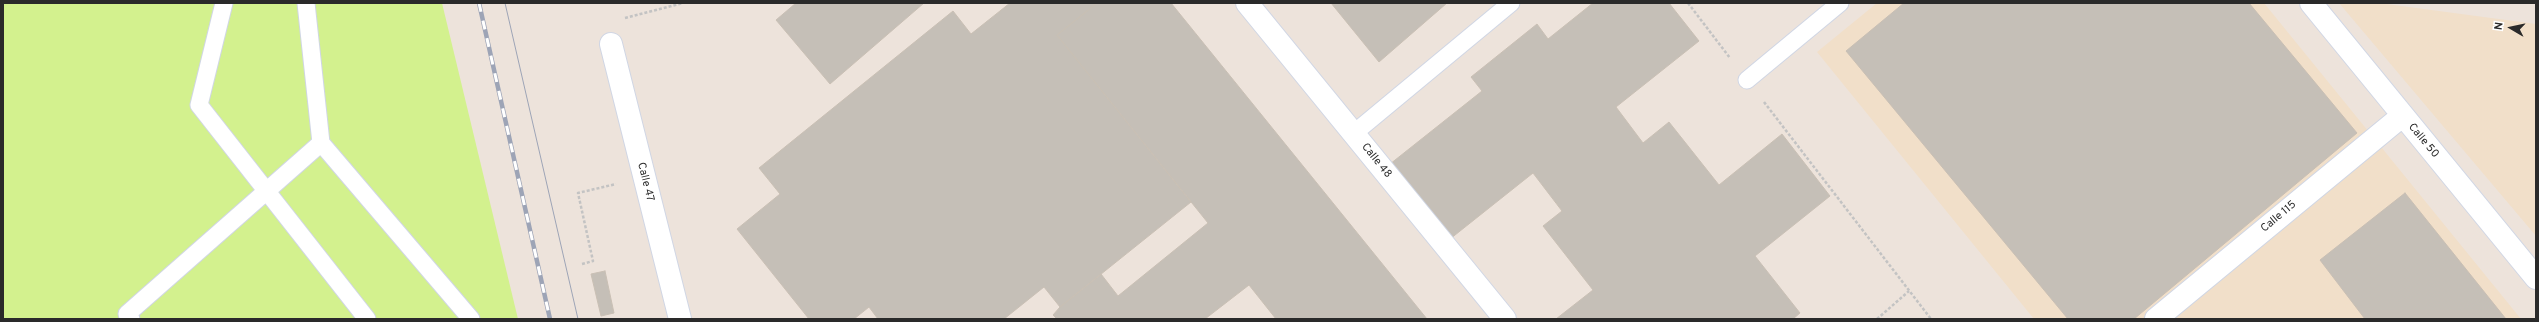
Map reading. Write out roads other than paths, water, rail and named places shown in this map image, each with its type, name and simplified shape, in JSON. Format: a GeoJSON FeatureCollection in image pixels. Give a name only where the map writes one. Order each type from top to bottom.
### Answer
{"type":"FeatureCollection","features":[{"type":"Feature","properties":{"kind":"street","name":"Calle 48"},"geometry":{"type":"LineString","coordinates":[[1247,3],[1505,319]]}},
{"type":"Feature","properties":{"kind":"street","name":"Calle 50"},"geometry":{"type":"LineString","coordinates":[[2311,3],[2536,278]]}},
{"type":"Feature","properties":{"kind":"street","name":"Calle 47"},"geometry":{"type":"LineString","coordinates":[[611,44],[680,319]]}},
{"type":"Feature","properties":{"kind":"street","name":"Calle 115"},"geometry":{"type":"LineString","coordinates":[[2156,319],[2402,116]]}},
{"type":"Feature","properties":{"kind":"lane"},"geometry":{"type":"LineString","coordinates":[[224,3],[199,105],[367,319]]}},
{"type":"Feature","properties":{"kind":"lane"},"geometry":{"type":"LineString","coordinates":[[306,3],[321,143],[471,319]]}},
{"type":"Feature","properties":{"kind":"lane"},"geometry":{"type":"LineString","coordinates":[[1353,134],[1511,3]]}},
{"type":"Feature","properties":{"kind":"lane"},"geometry":{"type":"LineString","coordinates":[[1747,80],[1840,3]]}},
{"type":"Feature","properties":{"kind":"lane"},"geometry":{"type":"LineString","coordinates":[[131,319],[127,314],[321,143]]}},
{"type":"Feature","properties":{"kind":"tram line"},"geometry":{"type":"LineString","coordinates":[[505,3],[578,319]]}},
{"type":"Feature","properties":{"kind":"railway"},"geometry":{"type":"LineString","coordinates":[[479,3],[550,319]]}}]}
